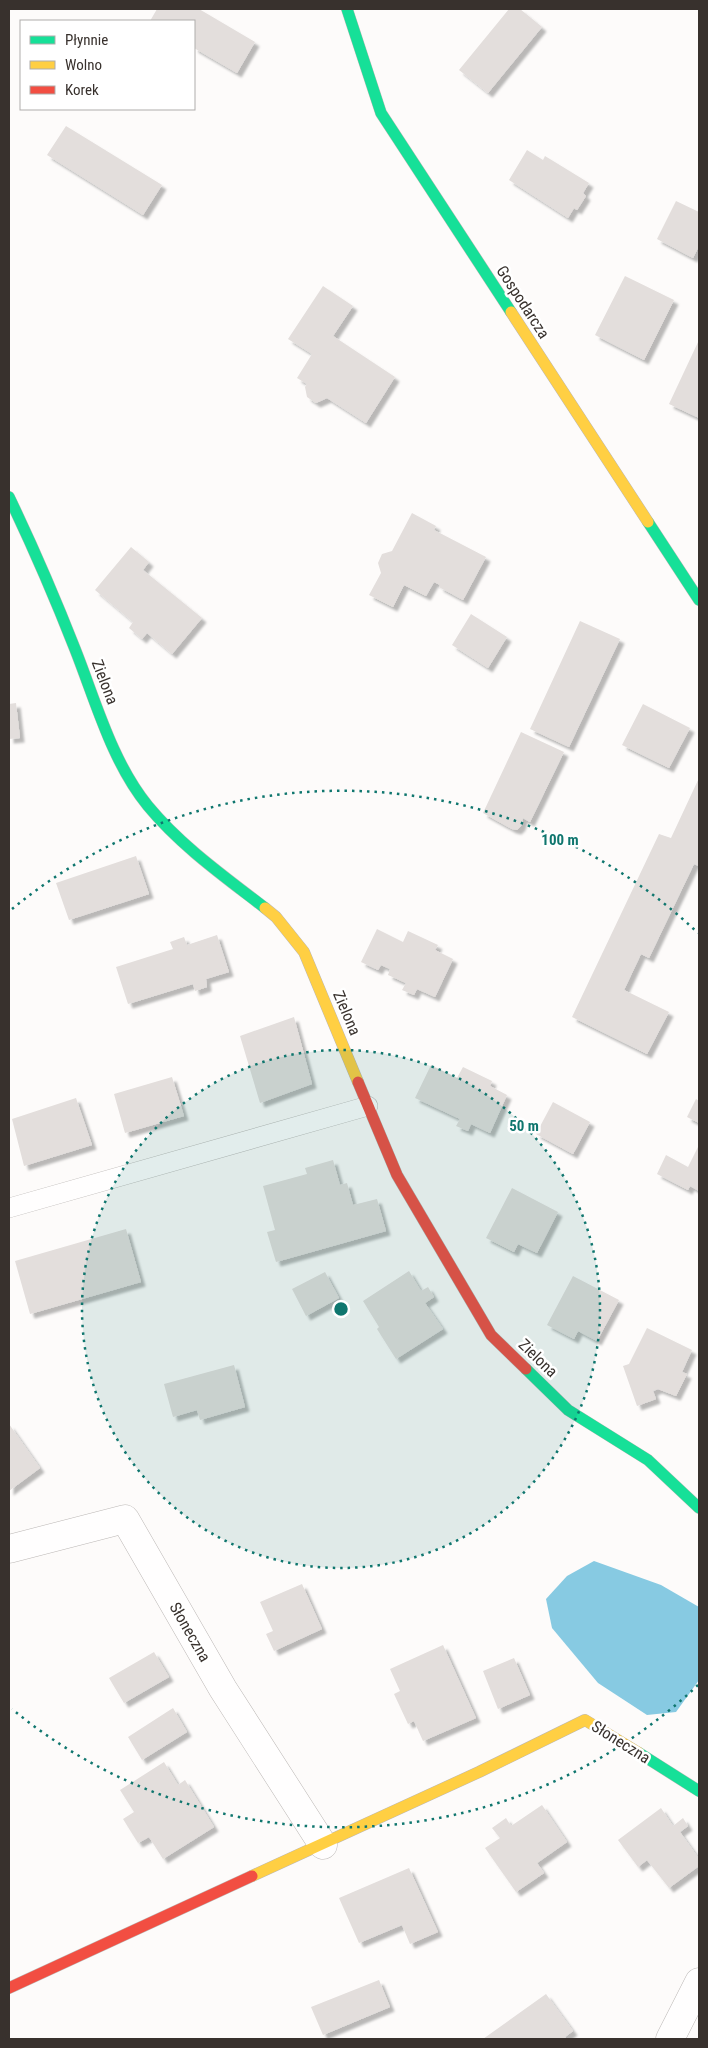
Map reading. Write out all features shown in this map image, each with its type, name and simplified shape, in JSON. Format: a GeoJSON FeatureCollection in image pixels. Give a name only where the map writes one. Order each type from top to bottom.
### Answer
{"type":"FeatureCollection","features":[{"type":"Feature","properties":{"kind":"street","name":"Gospodarcza"},"geometry":{"type":"LineString","coordinates":[[347,9],[381,113],[699,600]]}},
{"type":"Feature","properties":{"kind":"street","name":"Zielona"},"geometry":{"type":"LineString","coordinates":[[9,497],[49,582],[108,737],[124,770],[148,806],[179,838],[276,917],[304,952],[397,1175],[491,1335],[568,1410],[648,1460],[699,1508]]}},
{"type":"Feature","properties":{"kind":"street","name":"Słoneczna"},"geometry":{"type":"LineString","coordinates":[[9,1549],[125,1518],[224,1689],[323,1845]]}},
{"type":"Feature","properties":{"kind":"street","name":"Słoneczna"},"geometry":{"type":"LineString","coordinates":[[9,1988],[323,1845],[585,1720],[699,1791]]}},
{"type":"Feature","properties":{"kind":"street"},"geometry":{"type":"LineString","coordinates":[[670,2039],[699,1982]]}},
{"type":"Feature","properties":{"kind":"lane"},"geometry":{"type":"LineString","coordinates":[[9,1208],[368,1106]]}},
{"type":"Feature","properties":{"kind":"water"},"geometry":{"type":"Polygon","coordinates":[[[594,1561],[661,1585],[699,1607],[699,1680],[676,1712],[647,1715],[598,1683],[552,1628],[546,1599],[567,1576],[594,1561]]]}},
{"type":"Feature","properties":{"kind":"building"},"geometry":{"type":"Polygon","coordinates":[[[157,9],[199,9],[255,42],[237,73],[195,49],[195,20],[151,20],[157,9]]]}},
{"type":"Feature","properties":{"kind":"building"},"geometry":{"type":"Polygon","coordinates":[[[509,9],[520,9],[542,27],[488,93],[459,70],[509,9]]]}},
{"type":"Feature","properties":{"kind":"building"},"geometry":{"type":"Polygon","coordinates":[[[66,126],[162,185],[143,215],[47,155],[66,126]]]}},
{"type":"Feature","properties":{"kind":"building"},"geometry":{"type":"Polygon","coordinates":[[[527,150],[543,160],[545,156],[589,183],[583,193],[586,196],[577,210],[574,208],[568,218],[509,180],[527,150]]]}},
{"type":"Feature","properties":{"kind":"building"},"geometry":{"type":"Polygon","coordinates":[[[676,201],[699,212],[699,246],[693,258],[657,239],[676,201]]]}},
{"type":"Feature","properties":{"kind":"building"},"geometry":{"type":"Polygon","coordinates":[[[625,276],[674,300],[644,360],[595,335],[625,276]]]}},
{"type":"Feature","properties":{"kind":"building"},"geometry":{"type":"Polygon","coordinates":[[[323,286],[353,306],[333,336],[395,377],[366,423],[327,398],[316,403],[307,397],[305,387],[307,384],[297,378],[312,354],[288,339],[323,286]]]}},
{"type":"Feature","properties":{"kind":"building"},"geometry":{"type":"Polygon","coordinates":[[[699,340],[699,418],[669,404],[699,340]]]}},
{"type":"Feature","properties":{"kind":"building"},"geometry":{"type":"Polygon","coordinates":[[[412,513],[436,526],[434,530],[486,557],[463,600],[439,587],[440,585],[434,582],[426,596],[404,585],[393,607],[369,595],[381,573],[378,563],[382,554],[392,551],[412,513]]]}},
{"type":"Feature","properties":{"kind":"building"},"geometry":{"type":"Polygon","coordinates":[[[131,547],[149,562],[143,570],[202,618],[172,654],[147,633],[142,639],[129,628],[133,622],[95,590],[131,547]]]}},
{"type":"Feature","properties":{"kind":"building"},"geometry":{"type":"Polygon","coordinates":[[[471,614],[507,637],[488,668],[452,645],[471,614]]]}},
{"type":"Feature","properties":{"kind":"building"},"geometry":{"type":"Polygon","coordinates":[[[580,621],[620,639],[569,747],[530,729],[580,621]]]}},
{"type":"Feature","properties":{"kind":"building"},"geometry":{"type":"Polygon","coordinates":[[[16,703],[20,738],[9,739],[9,704],[16,703]]]}},
{"type":"Feature","properties":{"kind":"building"},"geometry":{"type":"Polygon","coordinates":[[[643,704],[690,728],[669,768],[622,745],[643,704]]]}},
{"type":"Feature","properties":{"kind":"building"},"geometry":{"type":"Polygon","coordinates":[[[521,732],[564,752],[530,822],[523,818],[521,826],[517,830],[483,813],[521,732]]]}},
{"type":"Feature","properties":{"kind":"building"},"geometry":{"type":"Polygon","coordinates":[[[699,778],[699,866],[694,864],[649,958],[641,954],[624,990],[669,1012],[647,1054],[572,1017],[659,834],[671,838],[699,778]]]}},
{"type":"Feature","properties":{"kind":"building"},"geometry":{"type":"Polygon","coordinates":[[[136,856],[149,894],[69,920],[56,883],[136,856]]]}},
{"type":"Feature","properties":{"kind":"building"},"geometry":{"type":"Polygon","coordinates":[[[377,929],[403,942],[408,931],[438,945],[435,950],[453,959],[435,997],[417,989],[414,995],[402,990],[406,983],[388,975],[390,969],[381,965],[378,970],[361,962],[377,929]]]}},
{"type":"Feature","properties":{"kind":"building"},"geometry":{"type":"Polygon","coordinates":[[[217,935],[229,972],[206,979],[207,987],[195,991],[193,984],[128,1004],[116,967],[173,949],[170,942],[184,937],[187,945],[217,935]]]}},
{"type":"Feature","properties":{"kind":"building"},"geometry":{"type":"Polygon","coordinates":[[[294,1017],[312,1084],[260,1103],[240,1036],[294,1017]]]}},
{"type":"Feature","properties":{"kind":"building"},"geometry":{"type":"Polygon","coordinates":[[[431,1065],[457,1078],[463,1067],[492,1081],[490,1086],[507,1095],[490,1133],[471,1124],[468,1131],[456,1126],[460,1119],[415,1098],[431,1065]]]}},
{"type":"Feature","properties":{"kind":"building"},"geometry":{"type":"Polygon","coordinates":[[[172,1077],[184,1116],[125,1133],[114,1094],[172,1077]]]}},
{"type":"Feature","properties":{"kind":"building"},"geometry":{"type":"Polygon","coordinates":[[[76,1098],[92,1145],[24,1166],[12,1119],[76,1098]]]}},
{"type":"Feature","properties":{"kind":"building"},"geometry":{"type":"Polygon","coordinates":[[[696,1099],[699,1101],[699,1123],[687,1117],[696,1099]]]}},
{"type":"Feature","properties":{"kind":"building"},"geometry":{"type":"Polygon","coordinates":[[[553,1102],[590,1122],[573,1154],[536,1134],[553,1102]]]}},
{"type":"Feature","properties":{"kind":"building"},"geometry":{"type":"Polygon","coordinates":[[[699,1145],[699,1191],[690,1186],[688,1190],[657,1174],[666,1155],[688,1167],[699,1145]]]}},
{"type":"Feature","properties":{"kind":"building"},"geometry":{"type":"Polygon","coordinates":[[[333,1160],[340,1185],[347,1183],[353,1205],[377,1199],[386,1231],[276,1262],[267,1232],[275,1230],[263,1186],[307,1174],[305,1168],[333,1160]]]}},
{"type":"Feature","properties":{"kind":"building"},"geometry":{"type":"Polygon","coordinates":[[[512,1188],[558,1212],[537,1253],[518,1244],[514,1252],[486,1238],[512,1188]]]}},
{"type":"Feature","properties":{"kind":"building"},"geometry":{"type":"Polygon","coordinates":[[[126,1229],[141,1282],[30,1314],[15,1261],[126,1229]]]}},
{"type":"Feature","properties":{"kind":"building"},"geometry":{"type":"Polygon","coordinates":[[[409,1271],[421,1291],[428,1287],[434,1297],[425,1303],[443,1329],[396,1359],[377,1329],[379,1327],[363,1301],[409,1271]]]}},
{"type":"Feature","properties":{"kind":"building"},"geometry":{"type":"Polygon","coordinates":[[[325,1272],[339,1298],[306,1316],[292,1289],[325,1272]]]}},
{"type":"Feature","properties":{"kind":"building"},"geometry":{"type":"Polygon","coordinates":[[[573,1276],[619,1300],[597,1341],[578,1331],[574,1339],[547,1325],[573,1276]]]}},
{"type":"Feature","properties":{"kind":"building"},"geometry":{"type":"Polygon","coordinates":[[[647,1328],[692,1350],[682,1372],[687,1374],[676,1396],[658,1389],[653,1391],[656,1399],[637,1406],[623,1366],[629,1364],[647,1328]]]}},
{"type":"Feature","properties":{"kind":"building"},"geometry":{"type":"Polygon","coordinates":[[[234,1365],[245,1407],[200,1420],[197,1410],[173,1417],[164,1384],[234,1365]]]}},
{"type":"Feature","properties":{"kind":"building"},"geometry":{"type":"Polygon","coordinates":[[[9,1424],[40,1468],[9,1491],[9,1424]]]}},
{"type":"Feature","properties":{"kind":"building"},"geometry":{"type":"Polygon","coordinates":[[[302,1584],[322,1629],[274,1651],[266,1634],[273,1631],[260,1602],[302,1584]]]}},
{"type":"Feature","properties":{"kind":"building"},"geometry":{"type":"Polygon","coordinates":[[[443,1645],[476,1718],[423,1741],[414,1721],[408,1724],[394,1694],[400,1691],[390,1669],[443,1645]]]}},
{"type":"Feature","properties":{"kind":"building"},"geometry":{"type":"Polygon","coordinates":[[[154,1652],[169,1677],[124,1703],[109,1678],[154,1652]]]}},
{"type":"Feature","properties":{"kind":"building"},"geometry":{"type":"Polygon","coordinates":[[[514,1658],[530,1695],[498,1709],[483,1671],[514,1658]]]}},
{"type":"Feature","properties":{"kind":"building"},"geometry":{"type":"Polygon","coordinates":[[[173,1708],[187,1732],[142,1760],[128,1737],[173,1708]]]}},
{"type":"Feature","properties":{"kind":"building"},"geometry":{"type":"Polygon","coordinates":[[[164,1762],[178,1785],[185,1780],[214,1827],[163,1859],[149,1837],[138,1843],[123,1819],[134,1812],[120,1790],[164,1762]]]}},
{"type":"Feature","properties":{"kind":"building"},"geometry":{"type":"Polygon","coordinates":[[[542,1805],[567,1842],[537,1863],[544,1873],[516,1892],[485,1848],[500,1838],[492,1828],[506,1818],[511,1826],[542,1805]]]}},
{"type":"Feature","properties":{"kind":"building"},"geometry":{"type":"Polygon","coordinates":[[[661,1808],[673,1826],[683,1818],[688,1826],[680,1832],[699,1859],[699,1866],[669,1888],[647,1860],[638,1867],[618,1840],[661,1808]]]}},
{"type":"Feature","properties":{"kind":"building"},"geometry":{"type":"Polygon","coordinates":[[[409,1868],[438,1932],[410,1944],[402,1925],[359,1943],[339,1898],[409,1868]]]}},
{"type":"Feature","properties":{"kind":"building"},"geometry":{"type":"Polygon","coordinates":[[[379,1980],[390,2007],[323,2035],[311,2007],[379,1980]]]}},
{"type":"Feature","properties":{"kind":"building"},"geometry":{"type":"Polygon","coordinates":[[[546,1994],[573,2031],[565,2037],[567,2039],[483,2039],[546,1994]]]}},
{"type":"Feature","properties":{"kind":"traffic: fast"},"geometry":{"type":"LineString","coordinates":[[347,9],[381,113],[511,312]]}},
{"type":"Feature","properties":{"kind":"traffic: fast"},"geometry":{"type":"LineString","coordinates":[[9,497],[60,611],[106,731],[135,789],[161,821],[175,834],[204,860],[265,908]]}},
{"type":"Feature","properties":{"kind":"traffic: fast"},"geometry":{"type":"LineString","coordinates":[[648,522],[699,600]]}},
{"type":"Feature","properties":{"kind":"traffic: fast"},"geometry":{"type":"LineString","coordinates":[[526,1369],[568,1410],[648,1460],[699,1508]]}},
{"type":"Feature","properties":{"kind":"traffic: fast"},"geometry":{"type":"LineString","coordinates":[[639,1753],[699,1791]]}},
{"type":"Feature","properties":{"kind":"traffic: slow"},"geometry":{"type":"LineString","coordinates":[[511,312],[648,522]]}},
{"type":"Feature","properties":{"kind":"traffic: slow"},"geometry":{"type":"LineString","coordinates":[[265,908],[276,917],[304,952],[358,1082]]}},
{"type":"Feature","properties":{"kind":"traffic: slow"},"geometry":{"type":"LineString","coordinates":[[252,1876],[479,1772],[585,1720],[639,1753]]}},
{"type":"Feature","properties":{"kind":"traffic: jam"},"geometry":{"type":"LineString","coordinates":[[358,1082],[397,1175],[491,1335],[526,1369]]}},
{"type":"Feature","properties":{"kind":"traffic: jam"},"geometry":{"type":"LineString","coordinates":[[9,1988],[252,1876]]}}]}
